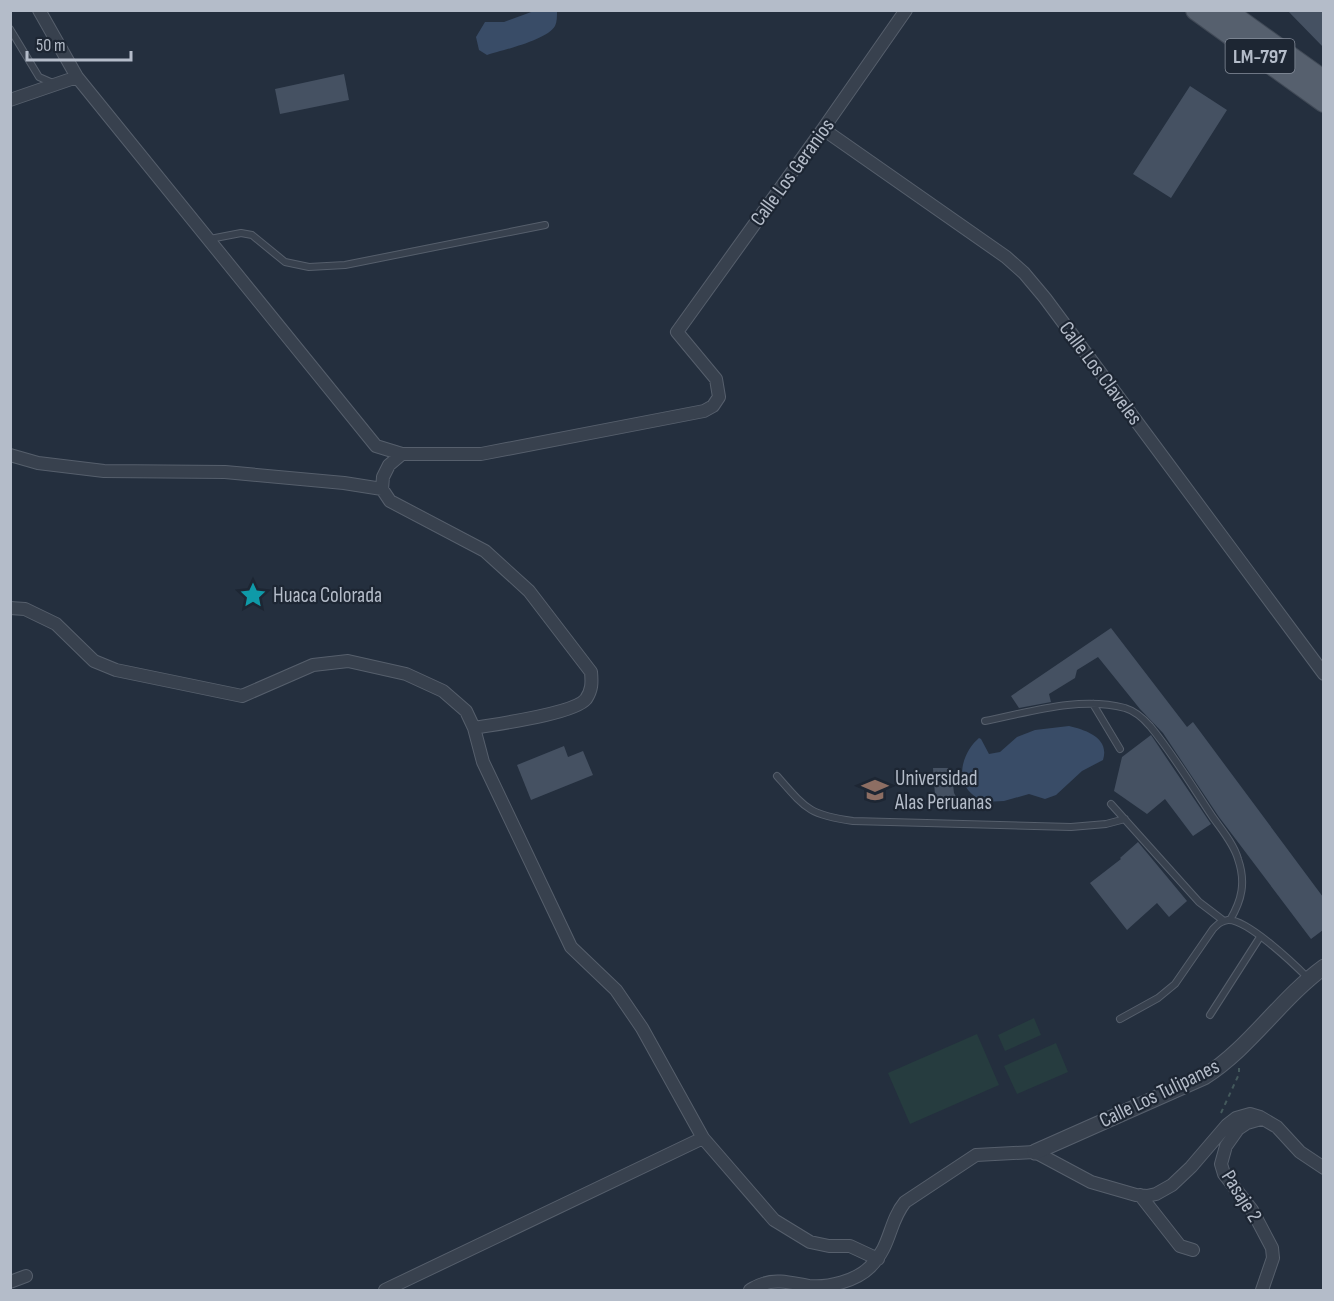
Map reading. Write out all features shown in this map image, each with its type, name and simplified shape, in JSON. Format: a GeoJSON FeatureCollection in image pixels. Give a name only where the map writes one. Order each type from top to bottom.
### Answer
{"type":"FeatureCollection","features":[{"type":"Feature","properties":{"kind":"main road","name":"LM-797"},"geometry":{"type":"LineString","coordinates":[[1225,10],[1323,81]]}},
{"type":"Feature","properties":{"kind":"main road","name":"LM-797"},"geometry":{"type":"LineString","coordinates":[[1206,13],[1323,102]]}},
{"type":"Feature","properties":{"kind":"street"},"geometry":{"type":"LineString","coordinates":[[39,10],[77,77],[376,446],[402,454]]}},
{"type":"Feature","properties":{"kind":"street","name":"Calle Los Geranios"},"geometry":{"type":"LineString","coordinates":[[402,454],[481,454],[704,411],[713,405],[719,397],[716,379],[677,332],[906,10]]}},
{"type":"Feature","properties":{"kind":"street"},"geometry":{"type":"LineString","coordinates":[[10,100],[77,77]]}},
{"type":"Feature","properties":{"kind":"street","name":"Calle Los Claveles"},"geometry":{"type":"LineString","coordinates":[[823,129],[1006,257],[1024,273],[1045,298],[1323,674]]}},
{"type":"Feature","properties":{"kind":"street"},"geometry":{"type":"LineString","coordinates":[[402,454],[389,465],[383,477],[382,489],[390,501],[485,551],[529,591],[591,672],[592,687],[584,701],[554,713],[474,728]]}},
{"type":"Feature","properties":{"kind":"street"},"geometry":{"type":"LineString","coordinates":[[10,455],[38,463],[104,471],[225,472],[344,483],[382,489]]}},
{"type":"Feature","properties":{"kind":"street"},"geometry":{"type":"LineString","coordinates":[[10,608],[25,609],[56,624],[94,661],[116,670],[242,696],[313,665],[348,661],[406,674],[443,691],[466,711],[474,728],[483,762],[571,947],[616,990],[642,1028],[703,1138],[774,1220],[810,1242],[829,1246],[850,1246],[878,1259]]}},
{"type":"Feature","properties":{"kind":"street","name":"Calle Los Tulipanes"},"geometry":{"type":"LineString","coordinates":[[1035,1152],[1204,1077],[1238,1050],[1309,978],[1323,967]]}},
{"type":"Feature","properties":{"kind":"street"},"geometry":{"type":"LineString","coordinates":[[750,1290],[763,1283],[777,1286],[823,1286],[860,1275],[878,1259],[887,1246],[898,1210],[911,1196],[976,1155],[1035,1152],[1091,1182],[1140,1195],[1156,1194],[1172,1185],[1191,1167],[1227,1125],[1236,1118],[1250,1114],[1277,1127],[1300,1152],[1323,1168]]}},
{"type":"Feature","properties":{"kind":"street","name":"Pasaje 2"},"geometry":{"type":"LineString","coordinates":[[1262,1118],[1238,1129],[1226,1146],[1221,1164],[1224,1174],[1252,1210],[1272,1248],[1273,1258],[1262,1290]]}},
{"type":"Feature","properties":{"kind":"street"},"geometry":{"type":"LineString","coordinates":[[385,1290],[703,1138]]}},
{"type":"Feature","properties":{"kind":"street"},"geometry":{"type":"LineString","coordinates":[[1140,1195],[1180,1246],[1193,1250]]}},
{"type":"Feature","properties":{"kind":"street"},"geometry":{"type":"LineString","coordinates":[[10,1282],[26,1276]]}},
{"type":"Feature","properties":{"kind":"lane"},"geometry":{"type":"LineString","coordinates":[[10,29],[39,77],[55,84]]}},
{"type":"Feature","properties":{"kind":"lane"},"geometry":{"type":"LineString","coordinates":[[208,239],[241,233],[252,235],[285,262],[309,267],[345,265],[545,225]]}},
{"type":"Feature","properties":{"kind":"lane"},"geometry":{"type":"LineString","coordinates":[[1093,704],[1120,749]]}},
{"type":"Feature","properties":{"kind":"lane"},"geometry":{"type":"LineString","coordinates":[[985,721],[1067,705],[1093,704],[1126,708],[1137,713],[1171,754],[1238,858],[1242,880],[1240,902],[1227,921],[1219,922],[1213,929],[1175,984],[1120,1019]]}},
{"type":"Feature","properties":{"kind":"lane"},"geometry":{"type":"LineString","coordinates":[[777,776],[802,805],[814,813],[829,818],[853,821],[1071,827],[1106,824],[1125,819]]}},
{"type":"Feature","properties":{"kind":"lane"},"geometry":{"type":"LineString","coordinates":[[1111,804],[1199,902],[1227,921],[1260,937],[1309,978]]}},
{"type":"Feature","properties":{"kind":"lane"},"geometry":{"type":"LineString","coordinates":[[1210,1015],[1260,937]]}},
{"type":"Feature","properties":{"kind":"path"},"geometry":{"type":"LineString","coordinates":[[1219,1117],[1239,1074],[1238,1050]]}},
{"type":"Feature","properties":{"kind":"green space"},"geometry":{"type":"Polygon","coordinates":[[[1034,1018],[1041,1035],[1005,1051],[998,1035],[1034,1018]]]}},
{"type":"Feature","properties":{"kind":"green space"},"geometry":{"type":"Polygon","coordinates":[[[977,1034],[999,1085],[910,1124],[888,1073],[977,1034]]]}},
{"type":"Feature","properties":{"kind":"green space"},"geometry":{"type":"Polygon","coordinates":[[[1056,1043],[1068,1072],[1017,1094],[1004,1066],[1056,1043]]]}},
{"type":"Feature","properties":{"kind":"water"},"geometry":{"type":"Polygon","coordinates":[[[534,11],[557,11],[555,26],[543,36],[487,55],[479,50],[476,37],[485,22],[504,22],[534,11]]]}},
{"type":"Feature","properties":{"kind":"water"},"geometry":{"type":"Polygon","coordinates":[[[1069,726],[1089,733],[1100,741],[1104,752],[1103,760],[1082,771],[1056,795],[1045,799],[1029,794],[1004,801],[983,802],[968,790],[962,776],[962,769],[966,755],[979,738],[989,754],[1000,752],[1017,737],[1035,730],[1069,726]]]}},
{"type":"Feature","properties":{"kind":"building"},"geometry":{"type":"Polygon","coordinates":[[[1287,10],[1323,10],[1323,47],[1287,10]]]}},
{"type":"Feature","properties":{"kind":"building"},"geometry":{"type":"Polygon","coordinates":[[[344,74],[349,100],[280,114],[275,89],[344,74]]]}},
{"type":"Feature","properties":{"kind":"building"},"geometry":{"type":"Polygon","coordinates":[[[1190,86],[1227,110],[1171,198],[1133,174],[1190,86]]]}},
{"type":"Feature","properties":{"kind":"building"},"geometry":{"type":"Polygon","coordinates":[[[1111,628],[1187,727],[1193,722],[1323,897],[1323,930],[1311,939],[1219,817],[1163,733],[1140,709],[1098,657],[1077,670],[1075,678],[1049,694],[1051,702],[1019,708],[1011,696],[1111,628]]]}},
{"type":"Feature","properties":{"kind":"building"},"geometry":{"type":"Polygon","coordinates":[[[1151,735],[1211,824],[1193,836],[1165,799],[1147,814],[1114,791],[1122,757],[1151,735]]]}},
{"type":"Feature","properties":{"kind":"building"},"geometry":{"type":"Polygon","coordinates":[[[564,746],[568,757],[583,751],[593,775],[531,800],[517,765],[564,746]]]}},
{"type":"Feature","properties":{"kind":"building"},"geometry":{"type":"Polygon","coordinates":[[[933,768],[951,768],[954,793],[960,804],[947,810],[941,805],[935,795],[933,768]]]}},
{"type":"Feature","properties":{"kind":"building"},"geometry":{"type":"Polygon","coordinates":[[[1138,842],[1187,901],[1169,917],[1157,903],[1127,930],[1090,883],[1121,859],[1138,842]]]}},
{"type":"Feature","properties":{"kind":"place","name":"Huaca Colorada"},"geometry":{"type":"Point","coordinates":[253,595]}},
{"type":"Feature","properties":{"kind":"place","name":"Universidad Alas Peruanas"},"geometry":{"type":"Point","coordinates":[875,790]}}]}
